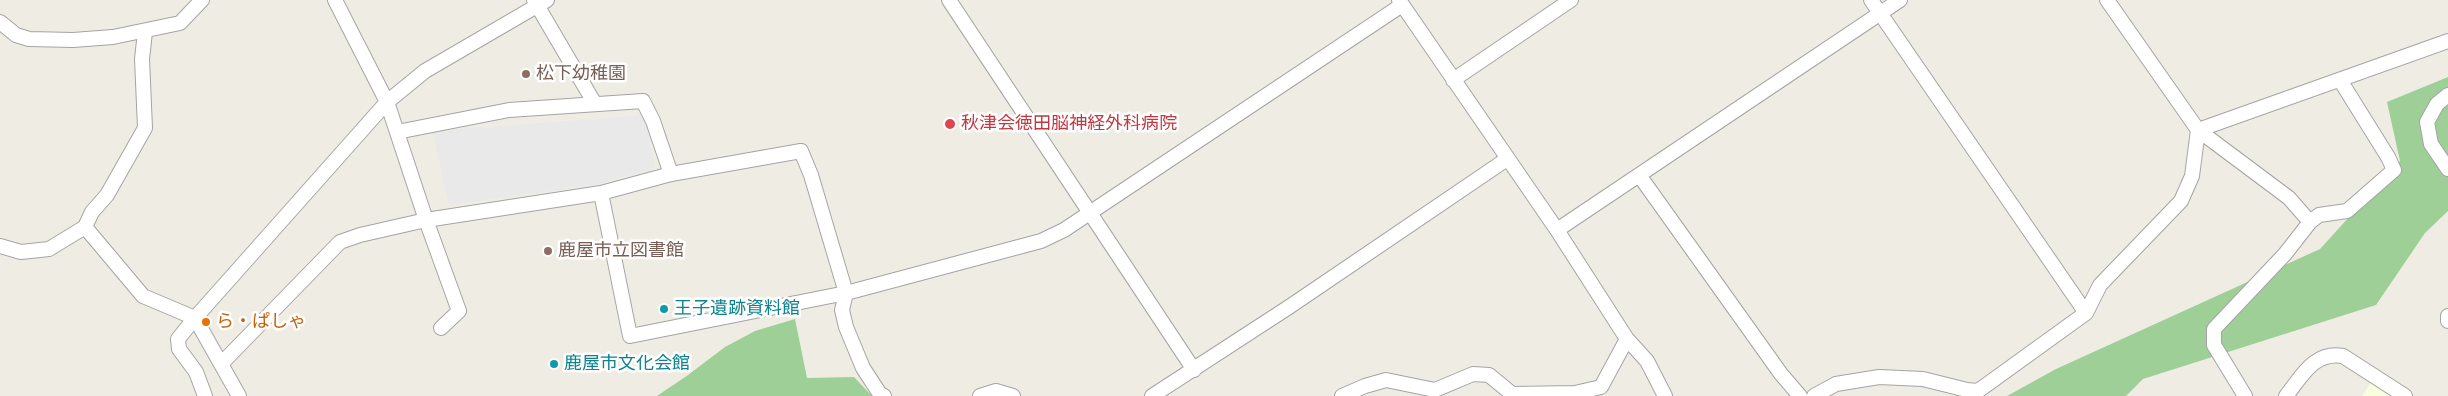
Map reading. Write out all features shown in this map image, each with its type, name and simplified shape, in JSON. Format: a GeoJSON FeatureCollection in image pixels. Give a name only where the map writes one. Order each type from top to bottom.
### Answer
{"type":"FeatureCollection","features":[{"type":"Feature","properties":{"kind":"street"},"geometry":{"type":"LineString","coordinates":[[0,22],[16,35],[29,39],[73,40],[145,32],[180,23],[202,0]]}},
{"type":"Feature","properties":{"kind":"street"},"geometry":{"type":"LineString","coordinates":[[335,0],[387,102],[426,220],[460,311],[441,328]]}},
{"type":"Feature","properties":{"kind":"street"},"geometry":{"type":"LineString","coordinates":[[949,0],[1194,370]]}},
{"type":"Feature","properties":{"kind":"street"},"geometry":{"type":"LineString","coordinates":[[1453,80],[1571,0]]}},
{"type":"Feature","properties":{"kind":"street"},"geometry":{"type":"LineString","coordinates":[[1872,0],[2086,313]]}},
{"type":"Feature","properties":{"kind":"street"},"geometry":{"type":"LineString","coordinates":[[1557,230],[1900,0]]}},
{"type":"Feature","properties":{"kind":"street"},"geometry":{"type":"LineString","coordinates":[[2107,0],[2198,130],[2289,198],[2310,222]]}},
{"type":"Feature","properties":{"kind":"street"},"geometry":{"type":"LineString","coordinates":[[204,396],[196,372],[179,349],[178,340],[195,318],[387,102],[425,71],[540,2],[595,104]]}},
{"type":"Feature","properties":{"kind":"street"},"geometry":{"type":"LineString","coordinates":[[601,193],[630,336],[846,293],[1041,241],[1064,230],[1400,2],[1557,230],[1627,339],[1647,361],[1665,396]]}},
{"type":"Feature","properties":{"kind":"street"},"geometry":{"type":"LineString","coordinates":[[0,246],[21,252],[49,250],[85,227],[92,212],[107,195],[145,128],[142,59],[145,32]]}},
{"type":"Feature","properties":{"kind":"street"},"geometry":{"type":"LineString","coordinates":[[2198,130],[2448,41]]}},
{"type":"Feature","properties":{"kind":"street"},"geometry":{"type":"LineString","coordinates":[[2246,396],[2214,345],[2214,329],[2285,254],[2310,222],[2319,215],[2347,210],[2394,170],[2388,156],[2340,80]]}},
{"type":"Feature","properties":{"kind":"street"},"geometry":{"type":"LineString","coordinates":[[2448,95],[2437,104],[2426,122],[2431,144],[2448,169]]}},
{"type":"Feature","properties":{"kind":"street"},"geometry":{"type":"LineString","coordinates":[[397,132],[509,110],[643,101],[653,121],[671,174]]}},
{"type":"Feature","properties":{"kind":"street"},"geometry":{"type":"LineString","coordinates":[[1814,396],[1836,384],[1879,377],[1923,379],[1966,390],[1978,391],[2086,313],[2100,285],[2180,201],[2192,176],[2198,130]]}},
{"type":"Feature","properties":{"kind":"street"},"geometry":{"type":"LineString","coordinates":[[221,364],[340,242],[360,235],[426,220],[601,193],[671,174],[801,150],[811,176],[846,293],[842,310],[846,327],[863,368],[880,394],[884,396]]}},
{"type":"Feature","properties":{"kind":"street"},"geometry":{"type":"LineString","coordinates":[[1152,396],[1194,370],[1507,159]]}},
{"type":"Feature","properties":{"kind":"street"},"geometry":{"type":"LineString","coordinates":[[1639,175],[1781,374],[1800,396]]}},
{"type":"Feature","properties":{"kind":"street"},"geometry":{"type":"LineString","coordinates":[[85,227],[143,296],[195,318],[239,396]]}},
{"type":"Feature","properties":{"kind":"street"},"geometry":{"type":"LineString","coordinates":[[1342,396],[1365,386],[1386,380],[1435,390],[1473,374],[1489,376],[1512,395],[1575,392],[1600,387],[1627,339]]}},
{"type":"Feature","properties":{"kind":"street"},"geometry":{"type":"LineString","coordinates":[[2286,396],[2314,361],[2331,354],[2343,356],[2405,396]]}},
{"type":"Feature","properties":{"kind":"street"},"geometry":{"type":"LineString","coordinates":[[980,396],[996,391],[1013,396]]}},
{"type":"Feature","properties":{"kind":"shaded area"},"geometry":{"type":"Polygon","coordinates":[[[645,115],[655,168],[596,185],[449,205],[432,131],[645,115]]]}},
{"type":"Feature","properties":{"kind":"shaded area"},"geometry":{"type":"Polygon","coordinates":[[[2372,381],[2397,396],[2362,396],[2372,381]]]}},
{"type":"Feature","properties":{"kind":"green space"},"geometry":{"type":"Polygon","coordinates":[[[2448,77],[2448,211],[2425,233],[2376,305],[2143,379],[2126,396],[2007,396],[2056,369],[2320,249],[2400,161],[2387,102],[2448,77]]]}},
{"type":"Feature","properties":{"kind":"green space"},"geometry":{"type":"Polygon","coordinates":[[[795,319],[807,378],[854,377],[872,396],[657,396],[725,347],[755,331],[795,319]]]}},
{"type":"Feature","properties":{"kind":"place","name":"松下幼稚園"},"geometry":{"type":"Point","coordinates":[526,74]}},
{"type":"Feature","properties":{"kind":"place","name":"秋津会徳田脳神経外科病院"},"geometry":{"type":"Point","coordinates":[950,124]}},
{"type":"Feature","properties":{"kind":"place","name":"鹿屋市立図書館"},"geometry":{"type":"Point","coordinates":[548,251]}},
{"type":"Feature","properties":{"kind":"place","name":"王子遺跡資料館"},"geometry":{"type":"Point","coordinates":[664,309]}},
{"type":"Feature","properties":{"kind":"place","name":"ら・ぱしゃ"},"geometry":{"type":"Point","coordinates":[206,322]}},
{"type":"Feature","properties":{"kind":"place","name":"鹿屋市文化会館"},"geometry":{"type":"Point","coordinates":[554,364]}}]}
